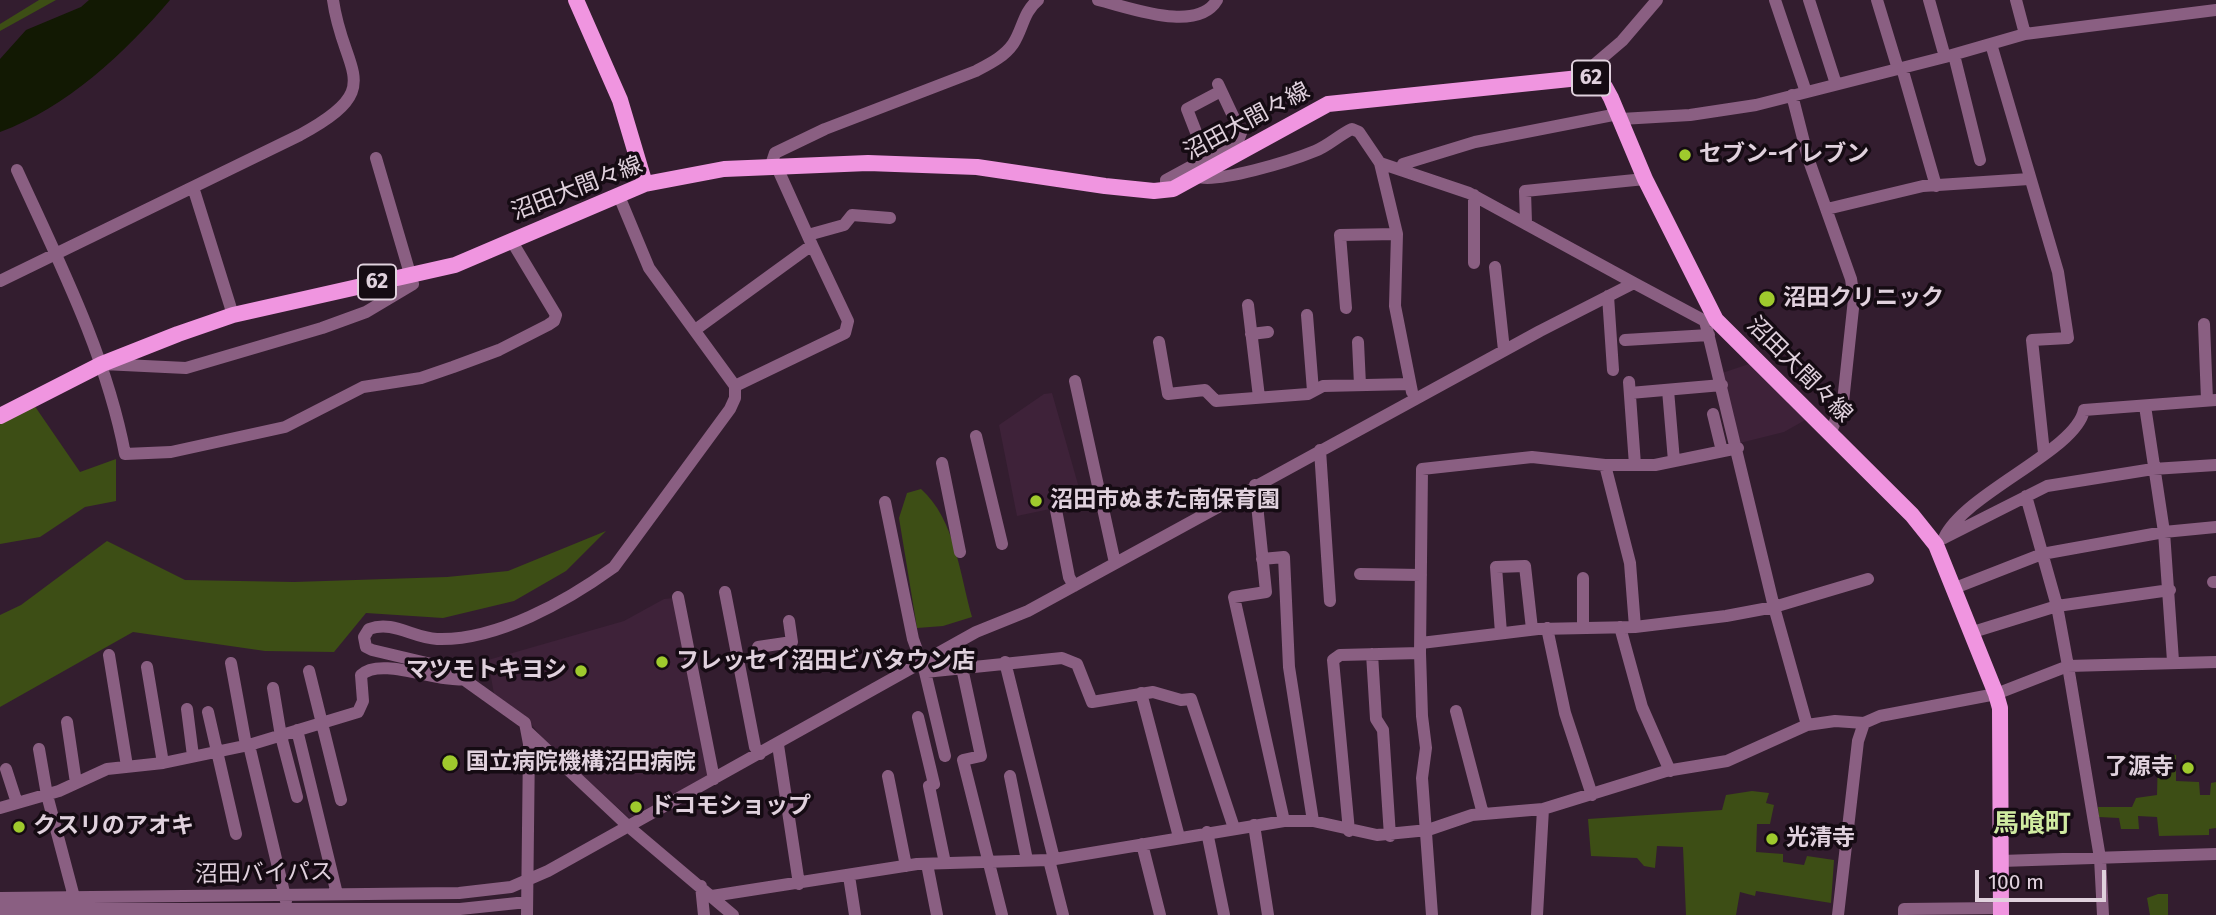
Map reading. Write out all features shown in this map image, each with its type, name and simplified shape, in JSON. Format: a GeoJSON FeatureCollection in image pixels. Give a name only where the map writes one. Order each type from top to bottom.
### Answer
{"type":"FeatureCollection","features":[{"type":"Feature","properties":{"kind":"main road"},"geometry":{"type":"LineString","coordinates":[[576,0],[620,100],[645,184]]}},
{"type":"Feature","properties":{"kind":"main road","name":"沼田大間々線"},"geometry":{"type":"LineString","coordinates":[[0,416],[102,364],[233,315],[456,265],[645,184],[723,169],[868,163],[977,167],[1105,186],[1166,190],[1328,104],[1588,76],[1605,87],[1620,117],[1710,325],[1830,434],[1940,542],[2000,708],[2001,911]]}},
{"type":"Feature","properties":{"kind":"street"},"geometry":{"type":"LineString","coordinates":[[0,281],[324,122],[348,101],[354,88],[355,72],[333,0]]}},
{"type":"Feature","properties":{"kind":"street"},"geometry":{"type":"LineString","coordinates":[[735,386],[845,333],[848,321],[773,165],[775,153],[825,129],[976,71],[998,59],[1013,44],[1023,19],[1038,0]]}},
{"type":"Feature","properties":{"kind":"street"},"geometry":{"type":"LineString","coordinates":[[1098,0],[1167,16],[1184,17],[1197,17],[1209,11],[1217,0]]}},
{"type":"Feature","properties":{"kind":"street"},"geometry":{"type":"LineString","coordinates":[[1588,76],[1595,64],[1622,41],[1657,0]]}},
{"type":"Feature","properties":{"kind":"street"},"geometry":{"type":"LineString","coordinates":[[1775,0],[1806,92]]}},
{"type":"Feature","properties":{"kind":"street"},"geometry":{"type":"LineString","coordinates":[[1810,0],[1836,84]]}},
{"type":"Feature","properties":{"kind":"street"},"geometry":{"type":"LineString","coordinates":[[1877,0],[1936,186]]}},
{"type":"Feature","properties":{"kind":"street"},"geometry":{"type":"LineString","coordinates":[[1928,0],[1950,56],[1980,160]]}},
{"type":"Feature","properties":{"kind":"street"},"geometry":{"type":"LineString","coordinates":[[2016,0],[2025,34]]}},
{"type":"Feature","properties":{"kind":"street"},"geometry":{"type":"LineString","coordinates":[[1401,169],[1404,164],[1475,142],[1620,117],[1690,115],[1756,105],[1950,56],[2025,34],[2157,15],[2216,10]]}},
{"type":"Feature","properties":{"kind":"street"},"geometry":{"type":"LineString","coordinates":[[1991,44],[2029,179]]}},
{"type":"Feature","properties":{"kind":"street"},"geometry":{"type":"LineString","coordinates":[[1166,190],[1166,180],[1238,141],[1241,133],[1220,88],[1187,109],[1206,158]]}},
{"type":"Feature","properties":{"kind":"street"},"geometry":{"type":"LineString","coordinates":[[1792,95],[1808,158],[1851,279],[1854,299],[1843,402],[1830,434]]}},
{"type":"Feature","properties":{"kind":"street"},"geometry":{"type":"LineString","coordinates":[[1195,176],[1213,179],[1250,172],[1316,151],[1352,129],[1359,132],[1380,163],[1397,234],[1395,306],[1413,400]]}},
{"type":"Feature","properties":{"kind":"street"},"geometry":{"type":"LineString","coordinates":[[102,364],[186,368],[232,356],[366,312],[413,284],[376,158]]}},
{"type":"Feature","properties":{"kind":"street"},"geometry":{"type":"LineString","coordinates":[[1380,163],[1474,195],[1710,325]]}},
{"type":"Feature","properties":{"kind":"street"},"geometry":{"type":"LineString","coordinates":[[17,170],[102,364],[116,408],[125,454],[171,452],[285,428],[363,387],[421,378],[453,367],[499,350],[554,321],[556,315],[548,299],[511,240]]}},
{"type":"Feature","properties":{"kind":"street"},"geometry":{"type":"LineString","coordinates":[[1526,223],[1525,191],[1645,179]]}},
{"type":"Feature","properties":{"kind":"street"},"geometry":{"type":"LineString","coordinates":[[1827,209],[1936,186],[2033,180],[2058,272],[2068,338],[2032,340],[2044,453]]}},
{"type":"Feature","properties":{"kind":"street"},"geometry":{"type":"LineString","coordinates":[[194,187],[233,315]]}},
{"type":"Feature","properties":{"kind":"street"},"geometry":{"type":"LineString","coordinates":[[1474,195],[1474,262]]}},
{"type":"Feature","properties":{"kind":"street"},"geometry":{"type":"LineString","coordinates":[[527,909],[528,732],[525,723],[448,668],[427,660],[372,650],[366,647],[365,637],[369,628],[377,626],[424,637],[454,639],[545,612],[592,583],[614,567],[730,409],[735,398],[735,386],[649,268],[619,196]]}},
{"type":"Feature","properties":{"kind":"street"},"geometry":{"type":"LineString","coordinates":[[695,330],[810,240],[844,225],[852,215],[890,218]]}},
{"type":"Feature","properties":{"kind":"street"},"geometry":{"type":"LineString","coordinates":[[1346,308],[1340,236],[1397,234]]}},
{"type":"Feature","properties":{"kind":"street"},"geometry":{"type":"LineString","coordinates":[[1495,267],[1504,350]]}},
{"type":"Feature","properties":{"kind":"street","name":"沼田バイパス"},"geometry":{"type":"LineString","coordinates":[[0,898],[74,897],[287,906],[338,905],[511,887],[629,827],[760,754],[924,668],[976,632],[1028,611],[1504,350],[1634,284]]}},
{"type":"Feature","properties":{"kind":"street"},"geometry":{"type":"LineString","coordinates":[[1608,296],[1613,370]]}},
{"type":"Feature","properties":{"kind":"street"},"geometry":{"type":"LineString","coordinates":[[1248,304],[1259,397]]}},
{"type":"Feature","properties":{"kind":"street"},"geometry":{"type":"LineString","coordinates":[[1307,315],[1313,391]]}},
{"type":"Feature","properties":{"kind":"street"},"geometry":{"type":"LineString","coordinates":[[1940,542],[1950,525],[1970,507],[2082,422],[2084,410],[2212,400],[2210,347],[2204,324]]}},
{"type":"Feature","properties":{"kind":"street"},"geometry":{"type":"LineString","coordinates":[[1625,340],[1710,325]]}},
{"type":"Feature","properties":{"kind":"street"},"geometry":{"type":"LineString","coordinates":[[1710,325],[1774,607],[1807,725]]}},
{"type":"Feature","properties":{"kind":"street"},"geometry":{"type":"LineString","coordinates":[[1251,334],[1268,332]]}},
{"type":"Feature","properties":{"kind":"street"},"geometry":{"type":"LineString","coordinates":[[1159,342],[1168,394],[1205,390],[1216,401],[1313,391],[1323,386],[1410,384]]}},
{"type":"Feature","properties":{"kind":"street"},"geometry":{"type":"LineString","coordinates":[[1358,342],[1360,385]]}},
{"type":"Feature","properties":{"kind":"street"},"geometry":{"type":"LineString","coordinates":[[1075,381],[1115,563]]}},
{"type":"Feature","properties":{"kind":"street"},"geometry":{"type":"LineString","coordinates":[[1635,465],[1629,388],[1668,390],[1722,385]]}},
{"type":"Feature","properties":{"kind":"street"},"geometry":{"type":"LineString","coordinates":[[1668,390],[1674,461]]}},
{"type":"Feature","properties":{"kind":"street"},"geometry":{"type":"LineString","coordinates":[[2145,405],[2164,532],[2173,661]]}},
{"type":"Feature","properties":{"kind":"street"},"geometry":{"type":"LineString","coordinates":[[1713,414],[1721,451]]}},
{"type":"Feature","properties":{"kind":"street"},"geometry":{"type":"LineString","coordinates":[[976,436],[1002,544]]}},
{"type":"Feature","properties":{"kind":"street"},"geometry":{"type":"LineString","coordinates":[[1432,915],[1428,830],[1422,778],[1426,748],[1420,648],[1422,469],[1532,457],[1605,465],[1635,465],[1674,461],[1738,447]]}},
{"type":"Feature","properties":{"kind":"street"},"geometry":{"type":"LineString","coordinates":[[1320,450],[1330,601]]}},
{"type":"Feature","properties":{"kind":"street"},"geometry":{"type":"LineString","coordinates":[[942,463],[960,552]]}},
{"type":"Feature","properties":{"kind":"street"},"geometry":{"type":"LineString","coordinates":[[1605,465],[1630,563],[1635,627]]}},
{"type":"Feature","properties":{"kind":"street"},"geometry":{"type":"LineString","coordinates":[[1940,542],[2047,486],[2153,469],[2216,465]]}},
{"type":"Feature","properties":{"kind":"street"},"geometry":{"type":"LineString","coordinates":[[1255,485],[1266,592],[1234,597],[1284,821]]}},
{"type":"Feature","properties":{"kind":"street"},"geometry":{"type":"LineString","coordinates":[[2026,496],[2057,606],[2100,858],[2103,915]]}},
{"type":"Feature","properties":{"kind":"street"},"geometry":{"type":"LineString","coordinates":[[885,502],[913,639],[924,668],[945,756]]}},
{"type":"Feature","properties":{"kind":"street"},"geometry":{"type":"LineString","coordinates":[[1056,510],[1069,577],[1074,586]]}},
{"type":"Feature","properties":{"kind":"street"},"geometry":{"type":"LineString","coordinates":[[1955,587],[2042,554],[2164,532],[2216,527]]}},
{"type":"Feature","properties":{"kind":"street"},"geometry":{"type":"LineString","coordinates":[[1262,559],[1284,557],[1289,667],[1313,821]]}},
{"type":"Feature","properties":{"kind":"street"},"geometry":{"type":"LineString","coordinates":[[1501,633],[1496,567],[1525,566],[1532,629]]}},
{"type":"Feature","properties":{"kind":"street"},"geometry":{"type":"LineString","coordinates":[[1360,574],[1421,575]]}},
{"type":"Feature","properties":{"kind":"street"},"geometry":{"type":"LineString","coordinates":[[1583,578],[1583,628]]}},
{"type":"Feature","properties":{"kind":"street"},"geometry":{"type":"LineString","coordinates":[[1349,831],[1333,660],[1340,655],[1420,648],[1532,629],[1635,627],[1774,607],[1868,579]]}},
{"type":"Feature","properties":{"kind":"street"},"geometry":{"type":"LineString","coordinates":[[1973,632],[2057,606],[2170,590]]}},
{"type":"Feature","properties":{"kind":"street"},"geometry":{"type":"LineString","coordinates":[[725,592],[755,747],[760,754]]}},
{"type":"Feature","properties":{"kind":"street"},"geometry":{"type":"LineString","coordinates":[[678,597],[714,779]]}},
{"type":"Feature","properties":{"kind":"street"},"geometry":{"type":"LineString","coordinates":[[758,647],[792,642],[789,621]]}},
{"type":"Feature","properties":{"kind":"street"},"geometry":{"type":"LineString","coordinates":[[1620,627],[1642,707],[1670,771]]}},
{"type":"Feature","properties":{"kind":"street"},"geometry":{"type":"LineString","coordinates":[[1547,628],[1565,713],[1592,795]]}},
{"type":"Feature","properties":{"kind":"street"},"geometry":{"type":"LineString","coordinates":[[1372,654],[1376,719],[1384,730],[1390,836]]}},
{"type":"Feature","properties":{"kind":"street"},"geometry":{"type":"LineString","coordinates":[[109,655],[127,766]]}},
{"type":"Feature","properties":{"kind":"street"},"geometry":{"type":"LineString","coordinates":[[924,668],[962,668],[1049,657],[1070,660],[1076,664],[1092,702],[1153,692],[1181,700],[1191,699],[1234,828]]}},
{"type":"Feature","properties":{"kind":"street"},"geometry":{"type":"LineString","coordinates":[[712,897],[906,866],[1051,859],[1284,821],[1313,821],[1349,831],[1390,836],[1428,830],[1483,814],[1544,809],[1670,771],[1738,758],[1807,725],[1835,721],[1864,723],[1880,716],[1996,694],[2068,666],[2173,661],[2216,662]]}},
{"type":"Feature","properties":{"kind":"street"},"geometry":{"type":"LineString","coordinates":[[1004,662],[1063,915]]}},
{"type":"Feature","properties":{"kind":"street"},"geometry":{"type":"LineString","coordinates":[[231,663],[287,906]]}},
{"type":"Feature","properties":{"kind":"street"},"geometry":{"type":"LineString","coordinates":[[147,667],[163,762]]}},
{"type":"Feature","properties":{"kind":"street"},"geometry":{"type":"LineString","coordinates":[[962,668],[981,756],[963,760],[1002,915]]}},
{"type":"Feature","properties":{"kind":"street"},"geometry":{"type":"LineString","coordinates":[[0,808],[47,794],[107,769],[163,762],[248,745],[358,712],[363,701],[361,675],[371,669],[393,669],[449,681],[465,679]]}},
{"type":"Feature","properties":{"kind":"street"},"geometry":{"type":"LineString","coordinates":[[309,671],[319,722],[341,800]]}},
{"type":"Feature","properties":{"kind":"street"},"geometry":{"type":"LineString","coordinates":[[273,688],[281,736],[297,797]]}},
{"type":"Feature","properties":{"kind":"street"},"geometry":{"type":"LineString","coordinates":[[1141,693],[1179,837]]}},
{"type":"Feature","properties":{"kind":"street"},"geometry":{"type":"LineString","coordinates":[[187,709],[193,756]]}},
{"type":"Feature","properties":{"kind":"street"},"geometry":{"type":"LineString","coordinates":[[1456,711],[1483,814]]}},
{"type":"Feature","properties":{"kind":"street"},"geometry":{"type":"LineString","coordinates":[[208,712],[215,752],[236,834]]}},
{"type":"Feature","properties":{"kind":"street"},"geometry":{"type":"LineString","coordinates":[[918,717],[934,785],[929,786],[946,863]]}},
{"type":"Feature","properties":{"kind":"street"},"geometry":{"type":"LineString","coordinates":[[67,722],[76,783]]}},
{"type":"Feature","properties":{"kind":"street"},"geometry":{"type":"LineString","coordinates":[[1838,915],[1858,741],[1864,723]]}},
{"type":"Feature","properties":{"kind":"street"},"geometry":{"type":"LineString","coordinates":[[297,730],[338,905]]}},
{"type":"Feature","properties":{"kind":"street"},"geometry":{"type":"LineString","coordinates":[[528,732],[629,827],[733,915]]}},
{"type":"Feature","properties":{"kind":"street"},"geometry":{"type":"LineString","coordinates":[[778,745],[799,884]]}},
{"type":"Feature","properties":{"kind":"street"},"geometry":{"type":"LineString","coordinates":[[39,750],[47,794],[74,897]]}},
{"type":"Feature","properties":{"kind":"street"},"geometry":{"type":"LineString","coordinates":[[6,769],[17,803]]}},
{"type":"Feature","properties":{"kind":"street"},"geometry":{"type":"LineString","coordinates":[[888,776],[906,866]]}},
{"type":"Feature","properties":{"kind":"street"},"geometry":{"type":"LineString","coordinates":[[1010,776],[1027,860]]}},
{"type":"Feature","properties":{"kind":"street"},"geometry":{"type":"LineString","coordinates":[[1538,915],[1544,809]]}},
{"type":"Feature","properties":{"kind":"street"},"geometry":{"type":"LineString","coordinates":[[1254,825],[1268,915]]}},
{"type":"Feature","properties":{"kind":"street"},"geometry":{"type":"LineString","coordinates":[[1207,832],[1224,915]]}},
{"type":"Feature","properties":{"kind":"street"},"geometry":{"type":"LineString","coordinates":[[1142,844],[1160,915]]}},
{"type":"Feature","properties":{"kind":"street"},"geometry":{"type":"LineString","coordinates":[[2001,861],[2216,854]]}},
{"type":"Feature","properties":{"kind":"street"},"geometry":{"type":"LineString","coordinates":[[927,864],[937,915]]}},
{"type":"Feature","properties":{"kind":"street"},"geometry":{"type":"LineString","coordinates":[[849,876],[855,915]]}},
{"type":"Feature","properties":{"kind":"street"},"geometry":{"type":"LineString","coordinates":[[701,886],[704,915]]}},
{"type":"Feature","properties":{"kind":"street","name":"沼田バイパス"},"geometry":{"type":"LineString","coordinates":[[338,905],[383,911],[424,912],[527,909]]}},
{"type":"Feature","properties":{"kind":"street","name":"沼田バイパス"},"geometry":{"type":"LineString","coordinates":[[0,909],[252,911],[287,906]]}},
{"type":"Feature","properties":{"kind":"street"},"geometry":{"type":"LineString","coordinates":[[1904,915],[1904,909],[2001,911]]}},
{"type":"Feature","properties":{"kind":"shaded area"},"geometry":{"type":"Polygon","coordinates":[[[89,0],[170,0],[134,40],[93,77],[48,109],[0,132],[0,59],[26,30],[81,7],[89,0]]]}},
{"type":"Feature","properties":{"kind":"shaded area"},"geometry":{"type":"Polygon","coordinates":[[[1752,363],[1807,419],[1784,432],[1740,443],[1722,373],[1752,363]]]}},
{"type":"Feature","properties":{"kind":"shaded area"},"geometry":{"type":"Polygon","coordinates":[[[1052,393],[1083,502],[1017,516],[999,425],[1044,394],[1052,393]]]}},
{"type":"Feature","properties":{"kind":"shaded area"},"geometry":{"type":"Polygon","coordinates":[[[674,598],[708,777],[629,818],[543,739],[529,721],[494,694],[488,660],[624,621],[664,599],[674,598]]]}},
{"type":"Feature","properties":{"kind":"green space"},"geometry":{"type":"Polygon","coordinates":[[[39,0],[56,0],[0,31],[0,24],[39,0]]]}},
{"type":"Feature","properties":{"kind":"green space"},"geometry":{"type":"Polygon","coordinates":[[[34,405],[80,472],[116,459],[116,501],[85,507],[40,537],[0,544],[0,423],[34,405]]]}},
{"type":"Feature","properties":{"kind":"green space"},"geometry":{"type":"Polygon","coordinates":[[[921,489],[942,516],[949,532],[972,617],[943,626],[917,628],[899,518],[907,493],[921,489]]]}},
{"type":"Feature","properties":{"kind":"green space"},"geometry":{"type":"Polygon","coordinates":[[[606,531],[566,571],[514,601],[443,618],[366,613],[334,652],[265,651],[133,632],[0,707],[0,615],[21,605],[107,541],[185,580],[294,582],[447,577],[508,571],[606,531]]]}},
{"type":"Feature","properties":{"kind":"green space"},"geometry":{"type":"Polygon","coordinates":[[[2158,755],[2176,755],[2176,781],[2199,782],[2200,795],[2210,795],[2211,783],[2216,782],[2216,828],[2209,829],[2209,835],[2159,836],[2157,817],[2138,816],[2139,829],[2121,829],[2119,818],[2099,817],[2098,807],[2132,807],[2136,798],[2157,795],[2158,755]]]}},
{"type":"Feature","properties":{"kind":"green space"},"geometry":{"type":"Polygon","coordinates":[[[1752,791],[1769,793],[1766,803],[1774,805],[1770,824],[1757,824],[1756,852],[1783,854],[1783,862],[1804,865],[1807,856],[1834,860],[1831,903],[1756,891],[1755,896],[1740,892],[1736,915],[1686,915],[1683,847],[1657,846],[1655,868],[1644,866],[1637,858],[1591,856],[1588,819],[1722,810],[1726,795],[1752,791]]]}},
{"type":"Feature","properties":{"kind":"green space"},"geometry":{"type":"Polygon","coordinates":[[[2168,894],[2168,915],[2150,915],[2147,898],[2168,894]]]}},
{"type":"Feature","properties":{"kind":"place","name":"セブン-イレブン"},"geometry":{"type":"Point","coordinates":[1685,155]}},
{"type":"Feature","properties":{"kind":"place","name":"沼田クリニック"},"geometry":{"type":"Point","coordinates":[1767,299]}},
{"type":"Feature","properties":{"kind":"place","name":"沼田市ぬまた南保育園"},"geometry":{"type":"Point","coordinates":[1036,501]}},
{"type":"Feature","properties":{"kind":"place","name":"フレッセイ沼田ビバタウン店"},"geometry":{"type":"Point","coordinates":[662,662]}},
{"type":"Feature","properties":{"kind":"place","name":"マツモトキヨシ"},"geometry":{"type":"Point","coordinates":[581,671]}},
{"type":"Feature","properties":{"kind":"place","name":"国立病院機構沼田病院"},"geometry":{"type":"Point","coordinates":[450,763]}},
{"type":"Feature","properties":{"kind":"place","name":"了源寺"},"geometry":{"type":"Point","coordinates":[2188,768]}},
{"type":"Feature","properties":{"kind":"place","name":"ドコモショップ"},"geometry":{"type":"Point","coordinates":[636,807]}},
{"type":"Feature","properties":{"kind":"place","name":"クスリのアオキ"},"geometry":{"type":"Point","coordinates":[19,827]}},
{"type":"Feature","properties":{"kind":"place","name":"光清寺"},"geometry":{"type":"Point","coordinates":[1772,839]}},
{"type":"Feature","properties":{"kind":"district","name":"馬喰町"},"geometry":{"type":"Point","coordinates":[2032,825]}}]}
